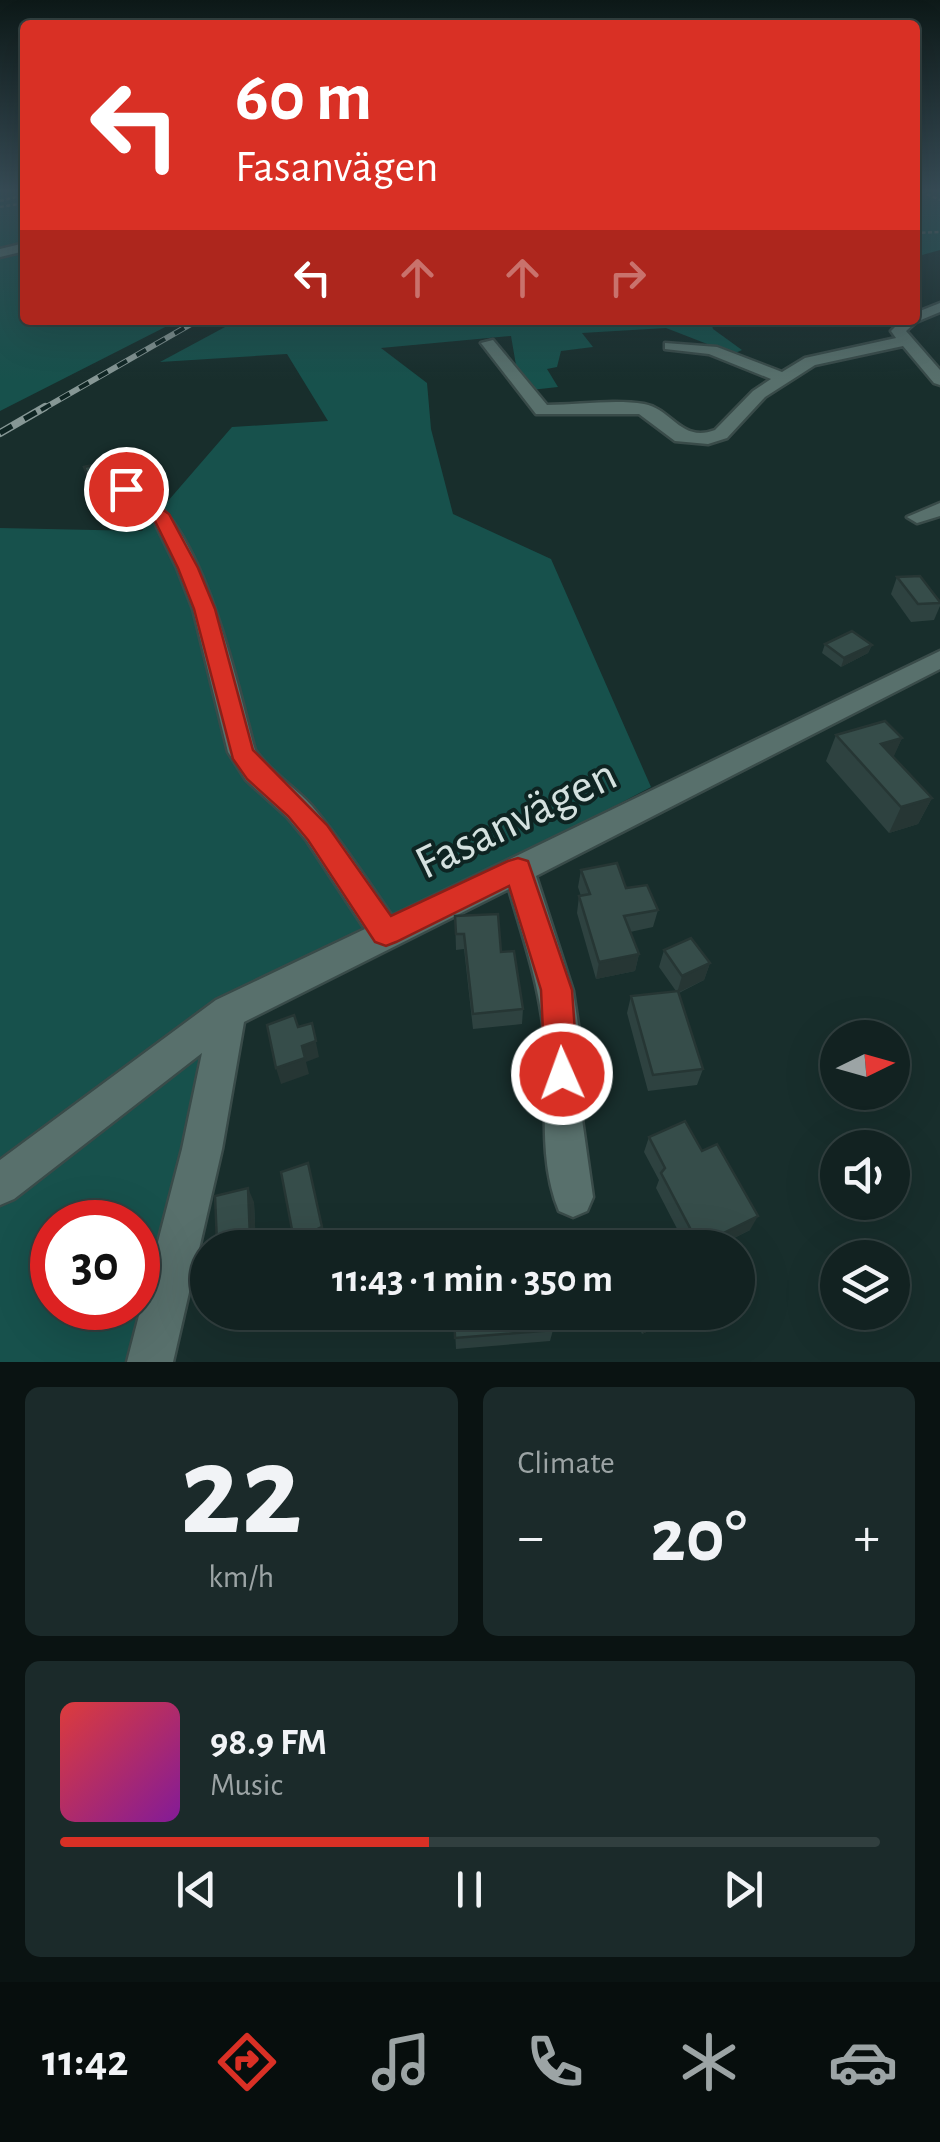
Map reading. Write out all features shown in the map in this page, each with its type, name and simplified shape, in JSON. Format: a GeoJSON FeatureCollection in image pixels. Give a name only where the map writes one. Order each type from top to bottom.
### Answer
{"type":"FeatureCollection","features":[{"type":"Feature","properties":{"kind":"street"},"geometry":{"type":"LineString","coordinates":[[903,325],[898,328],[904,341],[940,380]]}},
{"type":"Feature","properties":{"kind":"street"},"geometry":{"type":"LineString","coordinates":[[488,343],[542,410],[643,408],[681,437],[708,439],[722,434],[747,404],[810,362],[904,341]]}},
{"type":"Feature","properties":{"kind":"street"},"geometry":{"type":"LineString","coordinates":[[670,346],[712,350],[784,379]]}},
{"type":"Feature","properties":{"kind":"street"},"geometry":{"type":"LineString","coordinates":[[126,489],[162,518],[188,568],[204,609],[242,752],[256,772],[298,808],[318,832],[386,933]]}},
{"type":"Feature","properties":{"kind":"street"},"geometry":{"type":"LineString","coordinates":[[918,517],[940,508]]}},
{"type":"Feature","properties":{"kind":"street","name":"Fasanvägen"},"geometry":{"type":"LineString","coordinates":[[0,1185],[228,1012],[846,709],[940,659]]}},
{"type":"Feature","properties":{"kind":"street"},"geometry":{"type":"LineString","coordinates":[[518,869],[556,990],[562,1038],[562,1112],[574,1197]]}},
{"type":"Feature","properties":{"kind":"street"},"geometry":{"type":"LineString","coordinates":[[150,1362],[202,1149],[228,1012]]}},
{"type":"Feature","properties":{"kind":"shaded area"},"geometry":{"type":"Polygon","coordinates":[[[0,253],[20,253],[20,325],[169,325],[0,411],[0,253]]]}},
{"type":"Feature","properties":{"kind":"shaded area"},"geometry":{"type":"Polygon","coordinates":[[[229,325],[712,325],[742,350],[733,354],[666,328],[582,333],[593,347],[561,351],[557,367],[547,369],[558,387],[531,390],[517,371],[511,336],[381,348],[427,383],[431,429],[453,514],[551,559],[651,787],[239,1004],[0,1174],[0,528],[142,531],[232,427],[328,421],[287,354],[160,362],[229,325]]]}},
{"type":"Feature","properties":{"kind":"shaded area"},"geometry":{"type":"Polygon","coordinates":[[[199,1034],[225,1062],[160,1322],[160,1200],[30,1200],[30,1330],[158,1330],[150,1362],[0,1362],[0,1193],[199,1034]]]}},
{"type":"Feature","properties":{"kind":"building"},"geometry":{"type":"Polygon","coordinates":[[[107,462],[113,479],[91,484],[84,467],[107,462]]]}},
{"type":"Feature","properties":{"kind":"building"},"geometry":{"type":"Polygon","coordinates":[[[920,576],[940,603],[918,604],[897,577],[920,576]]]}},
{"type":"Feature","properties":{"kind":"building"},"geometry":{"type":"Polygon","coordinates":[[[852,631],[872,645],[844,658],[825,644],[852,631]]]}},
{"type":"Feature","properties":{"kind":"building"},"geometry":{"type":"Polygon","coordinates":[[[885,721],[902,738],[881,744],[932,798],[901,807],[836,735],[885,721]]]}},
{"type":"Feature","properties":{"kind":"building"},"geometry":{"type":"Polygon","coordinates":[[[617,863],[626,888],[647,885],[658,910],[624,916],[639,954],[599,962],[579,896],[590,894],[581,870],[617,863]]]}},
{"type":"Feature","properties":{"kind":"building"},"geometry":{"type":"Polygon","coordinates":[[[498,914],[501,952],[514,951],[523,1009],[473,1014],[464,934],[456,934],[455,916],[498,914]]]}},
{"type":"Feature","properties":{"kind":"building"},"geometry":{"type":"Polygon","coordinates":[[[691,938],[710,963],[682,976],[664,950],[691,938]]]}},
{"type":"Feature","properties":{"kind":"building"},"geometry":{"type":"Polygon","coordinates":[[[678,991],[703,1069],[653,1075],[631,996],[678,991]]]}},
{"type":"Feature","properties":{"kind":"building"},"geometry":{"type":"Polygon","coordinates":[[[294,1015],[298,1027],[312,1023],[316,1041],[302,1046],[305,1058],[276,1068],[267,1025],[294,1015]]]}},
{"type":"Feature","properties":{"kind":"building"},"geometry":{"type":"Polygon","coordinates":[[[685,1121],[702,1151],[717,1144],[758,1216],[730,1230],[691,1230],[661,1173],[665,1168],[649,1137],[685,1121]]]}},
{"type":"Feature","properties":{"kind":"building"},"geometry":{"type":"Polygon","coordinates":[[[308,1163],[322,1227],[292,1230],[281,1172],[308,1163]]]}},
{"type":"Feature","properties":{"kind":"building"},"geometry":{"type":"Polygon","coordinates":[[[248,1188],[250,1230],[216,1230],[215,1196],[248,1188]]]}},
{"type":"Feature","properties":{"kind":"building"},"geometry":{"type":"Polygon","coordinates":[[[455,1330],[553,1330],[455,1338],[455,1330]]]}},
{"type":"Feature","properties":{"kind":"railway"},"geometry":{"type":"LineString","coordinates":[[41,410],[189,325]]}},
{"type":"Feature","properties":{"kind":"railway"},"geometry":{"type":"LineString","coordinates":[[0,433],[45,407]]}},
{"type":"Feature","properties":{"kind":"route"},"geometry":{"type":"LineString","coordinates":[[126,489],[162,518],[188,568],[204,609],[242,752],[256,772],[298,808],[318,832],[386,933],[518,869],[556,990],[562,1074]]}}]}
